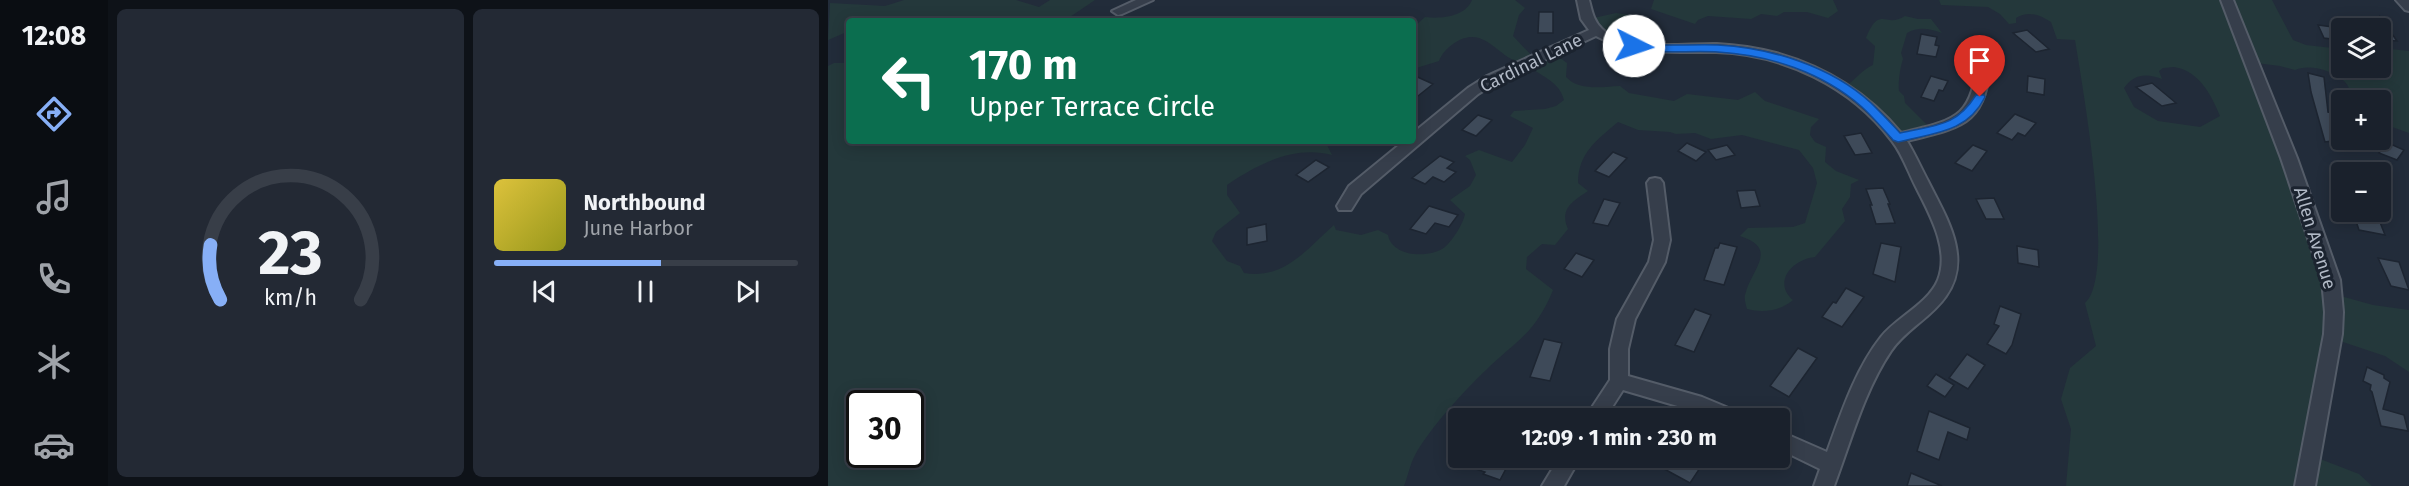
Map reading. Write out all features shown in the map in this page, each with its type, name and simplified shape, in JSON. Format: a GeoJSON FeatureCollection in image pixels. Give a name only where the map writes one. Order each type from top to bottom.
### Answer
{"type":"FeatureCollection","features":[{"type":"Feature","properties":{"kind":"street"},"geometry":{"type":"LineString","coordinates":[[1118,11],[1147,0]]}},
{"type":"Feature","properties":{"kind":"street"},"geometry":{"type":"LineString","coordinates":[[1583,0],[1583,14],[1595,32],[1622,44],[1647,48],[1719,48],[1782,59],[1843,87],[1866,105],[1898,138],[1940,220],[1949,251],[1949,273],[1935,296],[1885,343],[1864,385],[1824,486]]}},
{"type":"Feature","properties":{"kind":"street","name":"Allen Avenue"},"geometry":{"type":"LineString","coordinates":[[2227,0],[2289,158],[2331,280],[2334,312],[2333,334],[2305,486]]}},
{"type":"Feature","properties":{"kind":"street"},"geometry":{"type":"LineString","coordinates":[[2402,0],[2409,7]]}},
{"type":"Feature","properties":{"kind":"street","name":"Cardinal Lane"},"geometry":{"type":"LineString","coordinates":[[1416,138],[1473,91],[1492,79],[1595,32]]}},
{"type":"Feature","properties":{"kind":"street"},"geometry":{"type":"LineString","coordinates":[[1898,138],[1947,126],[1964,118],[1973,110],[1980,97],[1985,55]]}},
{"type":"Feature","properties":{"kind":"street","name":"Cardinal Lane"},"geometry":{"type":"LineString","coordinates":[[1345,206],[1366,179],[1409,144]]}},
{"type":"Feature","properties":{"kind":"street"},"geometry":{"type":"LineString","coordinates":[[1601,408],[1619,381],[1619,349],[1626,319],[1658,262],[1662,240],[1655,183]]}},
{"type":"Feature","properties":{"kind":"street"},"geometry":{"type":"LineString","coordinates":[[1619,381],[1709,408]]}},
{"type":"Feature","properties":{"kind":"street"},"geometry":{"type":"LineString","coordinates":[[1790,445],[1832,464]]}},
{"type":"Feature","properties":{"kind":"street"},"geometry":{"type":"LineString","coordinates":[[1552,486],[1564,468]]}},
{"type":"Feature","properties":{"kind":"green space"},"geometry":{"type":"Polygon","coordinates":[[[904,0],[1016,0],[1039,7],[1050,0],[1095,0],[1068,18],[846,18],[846,32],[828,40],[830,3],[885,6],[904,0]]]}},
{"type":"Feature","properties":{"kind":"green space"},"geometry":{"type":"Polygon","coordinates":[[[1472,0],[1515,0],[1525,8],[1519,15],[1513,36],[1532,56],[1552,52],[1567,63],[1566,77],[1577,84],[1591,87],[1620,86],[1629,93],[1674,101],[1687,94],[1738,100],[1755,92],[1765,101],[1819,119],[1811,127],[1810,135],[1815,142],[1826,147],[1825,162],[1836,171],[1859,180],[1851,184],[1850,197],[1842,209],[1845,221],[1815,257],[1799,262],[1788,272],[1784,286],[1793,300],[1783,307],[1771,310],[1747,309],[1745,295],[1761,254],[1752,241],[1740,236],[1748,228],[1793,227],[1805,223],[1817,183],[1813,168],[1799,150],[1742,135],[1711,139],[1695,133],[1676,134],[1638,130],[1618,122],[1590,148],[1581,163],[1578,183],[1588,191],[1573,202],[1566,211],[1568,229],[1555,245],[1542,244],[1527,257],[1526,269],[1553,290],[1539,317],[1524,335],[1448,408],[1421,444],[1404,486],[828,486],[828,66],[834,63],[846,63],[846,144],[1326,144],[1332,155],[1304,153],[1277,158],[1227,185],[1227,195],[1240,213],[1216,232],[1212,241],[1227,261],[1240,266],[1244,273],[1258,274],[1271,272],[1294,261],[1334,225],[1336,230],[1361,235],[1378,230],[1388,235],[1396,248],[1412,254],[1438,251],[1445,247],[1457,232],[1465,214],[1450,200],[1470,186],[1476,175],[1470,160],[1465,156],[1479,150],[1512,162],[1525,145],[1533,128],[1510,116],[1514,111],[1545,109],[1556,106],[1564,100],[1558,88],[1548,79],[1525,63],[1507,57],[1492,45],[1475,37],[1465,38],[1453,44],[1439,61],[1416,68],[1416,25],[1425,17],[1438,18],[1458,13],[1469,6],[1472,0]]]}},
{"type":"Feature","properties":{"kind":"green space"},"geometry":{"type":"Polygon","coordinates":[[[1654,0],[1833,0],[1838,11],[1828,18],[1807,12],[1784,12],[1777,16],[1761,14],[1751,19],[1708,16],[1698,20],[1695,24],[1651,9],[1654,0]]]}},
{"type":"Feature","properties":{"kind":"green space"},"geometry":{"type":"Polygon","coordinates":[[[1939,0],[2272,0],[2293,40],[2306,45],[2331,48],[2331,72],[2308,67],[2295,70],[2256,63],[2337,295],[2373,305],[2409,310],[2409,372],[2385,356],[2340,341],[2315,457],[2359,474],[2372,486],[2066,486],[2071,429],[2061,399],[2070,368],[2096,346],[2085,303],[2094,286],[2098,257],[2095,178],[2075,40],[2057,39],[2051,22],[2043,17],[2025,14],[2016,18],[2016,23],[2009,24],[2000,14],[1988,7],[1941,5],[1939,0]],[[2174,67],[2163,68],[2159,71],[2162,79],[2151,76],[2136,77],[2124,88],[2134,107],[2158,121],[2200,127],[2220,116],[2203,85],[2190,73],[2174,67]]]}},
{"type":"Feature","properties":{"kind":"green space"},"geometry":{"type":"Polygon","coordinates":[[[1616,13],[1631,15],[1637,20],[1623,33],[1611,37],[1589,19],[1616,13]]]}},
{"type":"Feature","properties":{"kind":"green space"},"geometry":{"type":"Polygon","coordinates":[[[1905,16],[1931,19],[1942,33],[1920,29],[1907,33],[1901,53],[1903,59],[1899,91],[1904,96],[1905,103],[1927,125],[1894,133],[1845,87],[1873,65],[1875,46],[1866,38],[1875,22],[1905,16]]]}},
{"type":"Feature","properties":{"kind":"green space"},"geometry":{"type":"Polygon","coordinates":[[[2391,49],[2409,51],[2409,133],[2391,127],[2391,90],[2349,90],[2340,78],[2391,78],[2391,49]]]}},
{"type":"Feature","properties":{"kind":"building"},"geometry":{"type":"Polygon","coordinates":[[[1539,12],[1553,12],[1553,33],[1538,33],[1539,12]]]}},
{"type":"Feature","properties":{"kind":"building"},"geometry":{"type":"Polygon","coordinates":[[[2318,25],[2331,27],[2331,39],[2324,38],[2318,25]]]}},
{"type":"Feature","properties":{"kind":"building"},"geometry":{"type":"Polygon","coordinates":[[[2027,30],[2049,49],[2036,52],[2013,33],[2027,30]]]}},
{"type":"Feature","properties":{"kind":"building"},"geometry":{"type":"Polygon","coordinates":[[[2391,33],[2397,41],[2391,41],[2391,33]]]}},
{"type":"Feature","properties":{"kind":"building"},"geometry":{"type":"Polygon","coordinates":[[[1921,34],[1937,37],[1935,45],[1939,46],[1936,57],[1917,54],[1921,34]]]}},
{"type":"Feature","properties":{"kind":"building"},"geometry":{"type":"Polygon","coordinates":[[[2308,73],[2324,77],[2328,112],[2331,113],[2331,141],[2325,142],[2308,73]]]}},
{"type":"Feature","properties":{"kind":"building"},"geometry":{"type":"Polygon","coordinates":[[[1416,76],[1433,84],[1416,98],[1416,76]]]}},
{"type":"Feature","properties":{"kind":"building"},"geometry":{"type":"Polygon","coordinates":[[[1931,76],[1948,81],[1943,91],[1939,90],[1934,101],[1921,97],[1931,76]]]}},
{"type":"Feature","properties":{"kind":"building"},"geometry":{"type":"Polygon","coordinates":[[[2028,76],[2045,79],[2044,95],[2027,92],[2028,76]]]}},
{"type":"Feature","properties":{"kind":"building"},"geometry":{"type":"Polygon","coordinates":[[[2152,83],[2176,103],[2162,106],[2136,87],[2152,83]]]}},
{"type":"Feature","properties":{"kind":"building"},"geometry":{"type":"Polygon","coordinates":[[[2015,114],[2036,123],[2025,136],[2018,133],[2012,140],[1997,133],[2015,114]]]}},
{"type":"Feature","properties":{"kind":"building"},"geometry":{"type":"Polygon","coordinates":[[[1478,115],[1492,120],[1476,136],[1462,130],[1478,115]]]}},
{"type":"Feature","properties":{"kind":"building"},"geometry":{"type":"Polygon","coordinates":[[[1861,133],[1872,153],[1855,155],[1844,136],[1861,133]]]}},
{"type":"Feature","properties":{"kind":"building"},"geometry":{"type":"Polygon","coordinates":[[[1687,143],[1706,152],[1696,161],[1678,151],[1687,143]]]}},
{"type":"Feature","properties":{"kind":"building"},"geometry":{"type":"Polygon","coordinates":[[[2391,144],[2404,150],[2397,160],[2379,153],[2381,150],[2391,150],[2391,144]]]}},
{"type":"Feature","properties":{"kind":"building"},"geometry":{"type":"Polygon","coordinates":[[[1727,145],[1735,155],[1716,160],[1708,150],[1727,145]]]}},
{"type":"Feature","properties":{"kind":"building"},"geometry":{"type":"Polygon","coordinates":[[[1973,145],[1987,151],[1972,171],[1955,163],[1973,145]]]}},
{"type":"Feature","properties":{"kind":"building"},"geometry":{"type":"Polygon","coordinates":[[[1613,152],[1627,158],[1609,177],[1595,171],[1613,152]]]}},
{"type":"Feature","properties":{"kind":"building"},"geometry":{"type":"Polygon","coordinates":[[[1440,156],[1454,162],[1447,168],[1456,172],[1444,182],[1433,177],[1425,184],[1412,178],[1440,156]]]}},
{"type":"Feature","properties":{"kind":"building"},"geometry":{"type":"Polygon","coordinates":[[[1316,160],[1329,167],[1308,182],[1296,175],[1316,160]]]}},
{"type":"Feature","properties":{"kind":"building"},"geometry":{"type":"Polygon","coordinates":[[[1883,188],[1895,223],[1876,224],[1866,189],[1883,188]]]}},
{"type":"Feature","properties":{"kind":"building"},"geometry":{"type":"Polygon","coordinates":[[[1755,190],[1760,206],[1741,208],[1737,191],[1755,190]]]}},
{"type":"Feature","properties":{"kind":"building"},"geometry":{"type":"Polygon","coordinates":[[[1994,198],[2004,219],[1986,219],[1976,199],[1994,198]]]}},
{"type":"Feature","properties":{"kind":"building"},"geometry":{"type":"Polygon","coordinates":[[[1604,199],[1620,203],[1608,226],[1593,223],[1604,199]]]}},
{"type":"Feature","properties":{"kind":"building"},"geometry":{"type":"Polygon","coordinates":[[[1429,206],[1458,215],[1449,227],[1435,223],[1426,234],[1410,229],[1429,206]]]}},
{"type":"Feature","properties":{"kind":"building"},"geometry":{"type":"Polygon","coordinates":[[[2356,222],[2380,222],[2385,235],[2359,230],[2356,222]]]}},
{"type":"Feature","properties":{"kind":"building"},"geometry":{"type":"Polygon","coordinates":[[[1266,224],[1267,241],[1247,245],[1247,228],[1266,224]]]}},
{"type":"Feature","properties":{"kind":"building"},"geometry":{"type":"Polygon","coordinates":[[[1720,243],[1737,247],[1724,285],[1704,280],[1715,248],[1718,248],[1720,243]]]}},
{"type":"Feature","properties":{"kind":"building"},"geometry":{"type":"Polygon","coordinates":[[[1881,243],[1901,247],[1895,282],[1873,274],[1881,243]]]}},
{"type":"Feature","properties":{"kind":"building"},"geometry":{"type":"Polygon","coordinates":[[[2017,246],[2038,250],[2039,267],[2018,263],[2017,246]]]}},
{"type":"Feature","properties":{"kind":"building"},"geometry":{"type":"Polygon","coordinates":[[[1576,253],[1594,260],[1582,277],[1564,269],[1576,253]]]}},
{"type":"Feature","properties":{"kind":"building"},"geometry":{"type":"Polygon","coordinates":[[[2378,258],[2399,262],[2409,290],[2391,286],[2378,258]]]}},
{"type":"Feature","properties":{"kind":"building"},"geometry":{"type":"Polygon","coordinates":[[[1846,288],[1864,297],[1842,327],[1822,317],[1833,302],[1836,303],[1846,288]]]}},
{"type":"Feature","properties":{"kind":"building"},"geometry":{"type":"Polygon","coordinates":[[[2000,306],[2021,314],[2012,345],[2006,354],[1987,344],[1999,326],[1994,324],[2000,306]]]}},
{"type":"Feature","properties":{"kind":"building"},"geometry":{"type":"Polygon","coordinates":[[[1695,309],[1711,315],[1694,352],[1675,345],[1695,309]]]}},
{"type":"Feature","properties":{"kind":"building"},"geometry":{"type":"Polygon","coordinates":[[[1544,339],[1562,343],[1550,381],[1530,377],[1544,339]]]}},
{"type":"Feature","properties":{"kind":"building"},"geometry":{"type":"Polygon","coordinates":[[[1798,348],[1817,358],[1789,397],[1770,386],[1798,348]]]}},
{"type":"Feature","properties":{"kind":"building"},"geometry":{"type":"Polygon","coordinates":[[[1967,354],[1985,365],[1968,389],[1949,378],[1967,354]]]}},
{"type":"Feature","properties":{"kind":"building"},"geometry":{"type":"Polygon","coordinates":[[[2367,367],[2384,375],[2384,378],[2390,382],[2383,409],[2404,415],[2408,431],[2381,426],[2370,390],[2371,385],[2363,381],[2367,367]]]}},
{"type":"Feature","properties":{"kind":"building"},"geometry":{"type":"Polygon","coordinates":[[[1936,374],[1954,385],[1945,397],[1927,386],[1936,374]]]}},
{"type":"Feature","properties":{"kind":"building"},"geometry":{"type":"Polygon","coordinates":[[[1929,411],[1970,428],[1967,440],[1948,432],[1939,460],[1917,451],[1929,411]]]}},
{"type":"Feature","properties":{"kind":"building"},"geometry":{"type":"Polygon","coordinates":[[[1473,468],[1506,468],[1500,480],[1483,474],[1485,472],[1473,468]]]}},
{"type":"Feature","properties":{"kind":"building"},"geometry":{"type":"Polygon","coordinates":[[[1662,468],[1700,468],[1690,483],[1662,468]]]}},
{"type":"Feature","properties":{"kind":"building"},"geometry":{"type":"Polygon","coordinates":[[[1911,473],[1942,486],[1907,486],[1911,473]]]}},
{"type":"Feature","properties":{"kind":"route"},"geometry":{"type":"LineString","coordinates":[[1634,46],[1719,48],[1774,57],[1799,65],[1843,87],[1866,105],[1898,138],[1947,126],[1964,118],[1973,110],[1980,97]]}}]}
